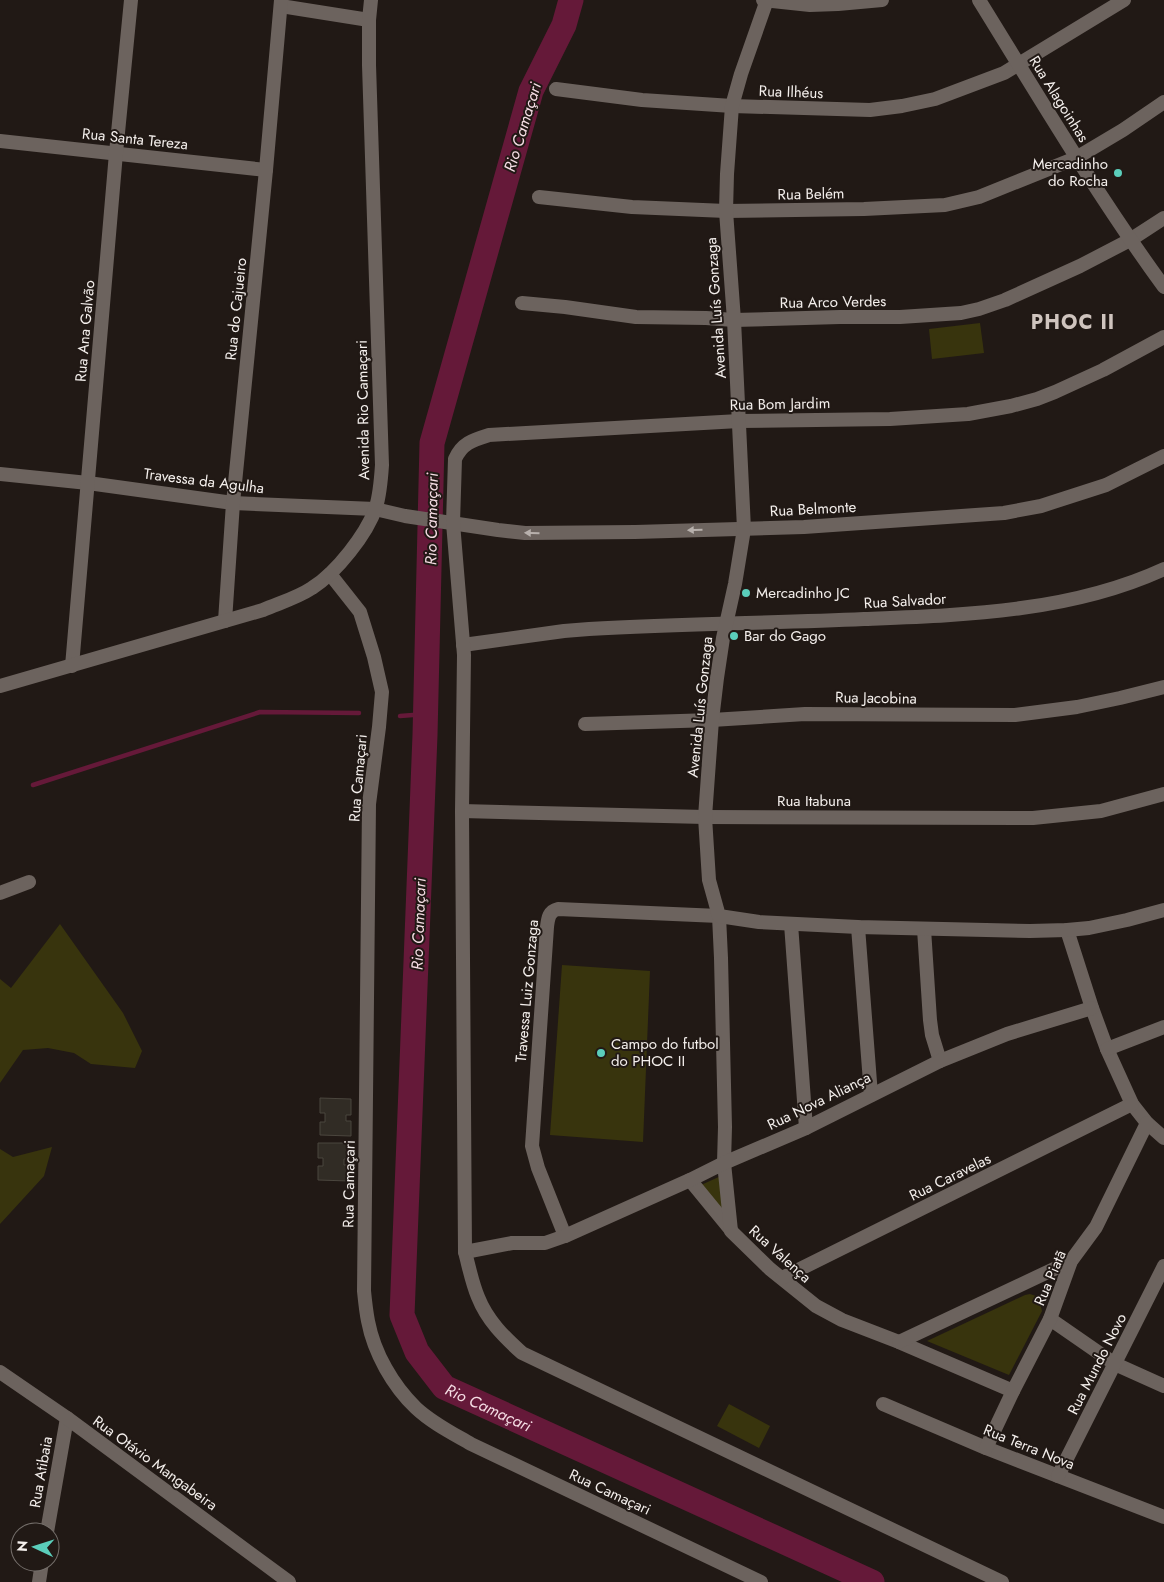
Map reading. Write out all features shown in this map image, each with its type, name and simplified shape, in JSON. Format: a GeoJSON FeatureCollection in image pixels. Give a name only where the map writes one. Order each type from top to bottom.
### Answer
{"type":"FeatureCollection","features":[{"type":"Feature","properties":{"kind":"street","name":"Rua Ana Galvão"},"geometry":{"type":"LineString","coordinates":[[72,666],[131,0]]}},
{"type":"Feature","properties":{"kind":"street","name":"Avenida Rio Camaçari"},"geometry":{"type":"LineString","coordinates":[[0,686],[263,610],[294,597],[312,588],[330,574],[347,556],[376,509],[380,492],[382,465],[369,20],[371,0]]}},
{"type":"Feature","properties":{"kind":"street"},"geometry":{"type":"LineString","coordinates":[[763,0],[810,5],[882,0]]}},
{"type":"Feature","properties":{"kind":"street","name":"Avenida Luís Gonzaga"},"geometry":{"type":"LineString","coordinates":[[719,916],[709,880],[705,817],[719,657],[735,584],[744,529],[734,320],[726,211],[728,158],[732,106],[767,0]]}},
{"type":"Feature","properties":{"kind":"street","name":"Rua Alagoinhas"},"geometry":{"type":"LineString","coordinates":[[979,0],[1076,158],[1164,288]]}},
{"type":"Feature","properties":{"kind":"street","name":"Rua Ilhéus"},"geometry":{"type":"LineString","coordinates":[[556,88],[633,99],[732,106],[870,110],[902,106],[935,99],[990,80],[1019,65],[1124,0]]}},
{"type":"Feature","properties":{"kind":"street"},"geometry":{"type":"LineString","coordinates":[[281,3],[369,20]]}},
{"type":"Feature","properties":{"kind":"street","name":"Rua do Cajueiro"},"geometry":{"type":"LineString","coordinates":[[225,621],[233,503],[281,3]]}},
{"type":"Feature","properties":{"kind":"street","name":"Rua Belém"},"geometry":{"type":"LineString","coordinates":[[539,197],[632,207],[726,211],[864,209],[945,205],[979,197],[1076,158],[1124,130],[1164,102]]}},
{"type":"Feature","properties":{"kind":"street","name":"Rua Santa Tereza"},"geometry":{"type":"LineString","coordinates":[[0,140],[266,170]]}},
{"type":"Feature","properties":{"kind":"street","name":"Rua Arco Verdes"},"geometry":{"type":"LineString","coordinates":[[522,304],[565,307],[636,317],[734,320],[933,316],[978,309],[1005,300],[1080,266],[1130,240],[1164,218]]}},
{"type":"Feature","properties":{"kind":"street","name":"Rua Bom Jardim"},"geometry":{"type":"LineString","coordinates":[[1002,1582],[522,1352],[505,1338],[491,1320],[478,1297],[465,1252],[462,811],[463,645],[454,523],[455,459],[458,451],[466,444],[489,435],[739,421],[890,418],[986,411],[1037,399],[1055,392],[1085,379],[1164,338]]}},
{"type":"Feature","properties":{"kind":"street","name":"Rua Belmonte"},"geometry":{"type":"LineString","coordinates":[[454,523],[525,532],[635,532],[804,527],[1004,513],[1041,506],[1106,485],[1164,456]]}},
{"type":"Feature","properties":{"kind":"street","name":"Travessa da Agulha"},"geometry":{"type":"LineString","coordinates":[[0,474],[88,483],[233,503],[376,509],[405,516],[454,523]]}},
{"type":"Feature","properties":{"kind":"street","name":"Rua Salvador"},"geometry":{"type":"LineString","coordinates":[[463,645],[580,630],[920,617],[1009,610],[1081,596],[1122,585],[1164,569]]}},
{"type":"Feature","properties":{"kind":"street","name":"Rua Camaçari"},"geometry":{"type":"LineString","coordinates":[[330,574],[360,612],[374,656],[382,692],[369,804],[364,1290],[368,1322],[378,1352],[402,1394],[417,1409],[438,1425],[471,1444],[761,1582]]}},
{"type":"Feature","properties":{"kind":"street","name":"Rua Jacobina"},"geometry":{"type":"LineString","coordinates":[[585,724],[712,720],[806,714],[1015,715],[1077,707],[1164,687]]}},
{"type":"Feature","properties":{"kind":"street","name":"Rua Itabuna"},"geometry":{"type":"LineString","coordinates":[[462,811],[705,817],[1032,818],[1101,811],[1164,794]]}},
{"type":"Feature","properties":{"kind":"street"},"geometry":{"type":"LineString","coordinates":[[0,893],[29,882]]}},
{"type":"Feature","properties":{"kind":"street","name":"Travessa Luiz Gonzaga"},"geometry":{"type":"LineString","coordinates":[[565,1236],[538,1168],[532,1146],[547,927],[550,914],[553,910],[558,909],[719,916]]}},
{"type":"Feature","properties":{"kind":"street"},"geometry":{"type":"LineString","coordinates":[[719,916],[759,922],[858,927],[1067,930],[1108,924],[1164,910]]}},
{"type":"Feature","properties":{"kind":"street","name":"Rua Valença"},"geometry":{"type":"LineString","coordinates":[[719,916],[722,968],[724,1163],[731,1231],[816,1306],[842,1320],[899,1342],[1013,1391]]}},
{"type":"Feature","properties":{"kind":"street"},"geometry":{"type":"LineString","coordinates":[[791,924],[806,1128]]}},
{"type":"Feature","properties":{"kind":"street"},"geometry":{"type":"LineString","coordinates":[[858,927],[870,1095]]}},
{"type":"Feature","properties":{"kind":"street"},"geometry":{"type":"LineString","coordinates":[[924,929],[930,1020],[932,1035],[940,1061]]}},
{"type":"Feature","properties":{"kind":"street"},"geometry":{"type":"LineString","coordinates":[[1067,930],[1107,1049],[1132,1104],[1147,1123],[1164,1138]]}},
{"type":"Feature","properties":{"kind":"street","name":"Rua Nova Aliança"},"geometry":{"type":"LineString","coordinates":[[465,1252],[512,1243],[545,1242],[565,1236],[724,1163],[806,1128],[940,1061],[1007,1034],[1092,1008]]}},
{"type":"Feature","properties":{"kind":"street"},"geometry":{"type":"LineString","coordinates":[[1107,1049],[1164,1027]]}},
{"type":"Feature","properties":{"kind":"street","name":"Rua Caravelas"},"geometry":{"type":"LineString","coordinates":[[782,1278],[1132,1104]]}},
{"type":"Feature","properties":{"kind":"street","name":"Rua Piatã"},"geometry":{"type":"LineString","coordinates":[[986,1448],[1050,1320],[1071,1261],[1096,1227],[1147,1123]]}},
{"type":"Feature","properties":{"kind":"street"},"geometry":{"type":"LineString","coordinates":[[690,1180],[731,1231]]}},
{"type":"Feature","properties":{"kind":"street"},"geometry":{"type":"LineString","coordinates":[[899,1342],[1071,1261]]}},
{"type":"Feature","properties":{"kind":"street","name":"Rua Mundo Novo"},"geometry":{"type":"LineString","coordinates":[[1058,1476],[1164,1266]]}},
{"type":"Feature","properties":{"kind":"street"},"geometry":{"type":"LineString","coordinates":[[1050,1320],[1115,1364],[1164,1386]]}},
{"type":"Feature","properties":{"kind":"street","name":"Rua Otávio Mangabeira"},"geometry":{"type":"LineString","coordinates":[[0,1372],[67,1418],[290,1582]]}},
{"type":"Feature","properties":{"kind":"street","name":"Rua Terra Nova"},"geometry":{"type":"LineString","coordinates":[[883,1404],[986,1448],[1164,1517]]}},
{"type":"Feature","properties":{"kind":"street","name":"Rua Atibaia"},"geometry":{"type":"LineString","coordinates":[[50,1522],[67,1418]]}},
{"type":"Feature","properties":{"kind":"shaded area"},"geometry":{"type":"Polygon","coordinates":[[[980,323],[984,353],[932,359],[929,329],[980,323]]]}},
{"type":"Feature","properties":{"kind":"shaded area"},"geometry":{"type":"Polygon","coordinates":[[[60,924],[123,1013],[142,1051],[135,1068],[91,1064],[74,1053],[48,1048],[23,1050],[0,1083],[0,979],[11,988],[60,924]]]}},
{"type":"Feature","properties":{"kind":"shaded area","name":"Campo do futbol do PHOC II"},"geometry":{"type":"Polygon","coordinates":[[[562,965],[650,971],[643,1142],[550,1135],[562,965]]]}},
{"type":"Feature","properties":{"kind":"shaded area"},"geometry":{"type":"Polygon","coordinates":[[[52,1147],[44,1176],[0,1224],[0,1149],[13,1157],[52,1147]]]}},
{"type":"Feature","properties":{"kind":"shaded area"},"geometry":{"type":"Polygon","coordinates":[[[721,1176],[724,1215],[701,1185],[721,1176]]]}},
{"type":"Feature","properties":{"kind":"shaded area"},"geometry":{"type":"Polygon","coordinates":[[[1025,1295],[1036,1296],[1042,1311],[1009,1375],[927,1341],[1025,1295]]]}},
{"type":"Feature","properties":{"kind":"shaded area"},"geometry":{"type":"Polygon","coordinates":[[[729,1404],[770,1426],[759,1448],[717,1426],[729,1404]]]}},
{"type":"Feature","properties":{"kind":"building"},"geometry":{"type":"Polygon","coordinates":[[[320,1098],[351,1099],[351,1115],[346,1115],[346,1121],[351,1121],[351,1136],[320,1135],[320,1122],[325,1122],[325,1113],[320,1113],[320,1098]]]}},
{"type":"Feature","properties":{"kind":"building"},"geometry":{"type":"Polygon","coordinates":[[[318,1143],[349,1143],[349,1159],[344,1159],[344,1165],[349,1165],[349,1181],[318,1180],[318,1166],[323,1166],[323,1158],[318,1158],[318,1143]]]}},
{"type":"Feature","properties":{"kind":"waterway","name":"Rio Camaçari"},"geometry":{"type":"LineString","coordinates":[[571,0],[564,25],[531,91],[432,443],[425,735],[402,1315],[417,1352],[444,1387],[872,1582]]}},
{"type":"Feature","properties":{"kind":"waterway"},"geometry":{"type":"LineString","coordinates":[[33,785],[260,712],[359,713]]}},
{"type":"Feature","properties":{"kind":"waterway"},"geometry":{"type":"LineString","coordinates":[[400,716],[426,714]]}},
{"type":"Feature","properties":{"kind":"place","name":"Mercadinho do Rocha"},"geometry":{"type":"Point","coordinates":[1118,173]}},
{"type":"Feature","properties":{"kind":"place","name":"Mercadinho JC"},"geometry":{"type":"Point","coordinates":[746,593]}},
{"type":"Feature","properties":{"kind":"place","name":"Bar do Gago"},"geometry":{"type":"Point","coordinates":[734,636]}},
{"type":"Feature","properties":{"kind":"place","name":"Campo do futbol do PHOC II"},"geometry":{"type":"Point","coordinates":[601,1053]}},
{"type":"Feature","properties":{"kind":"district","name":"PHOC II"},"geometry":{"type":"Point","coordinates":[1073,322]}}]}
